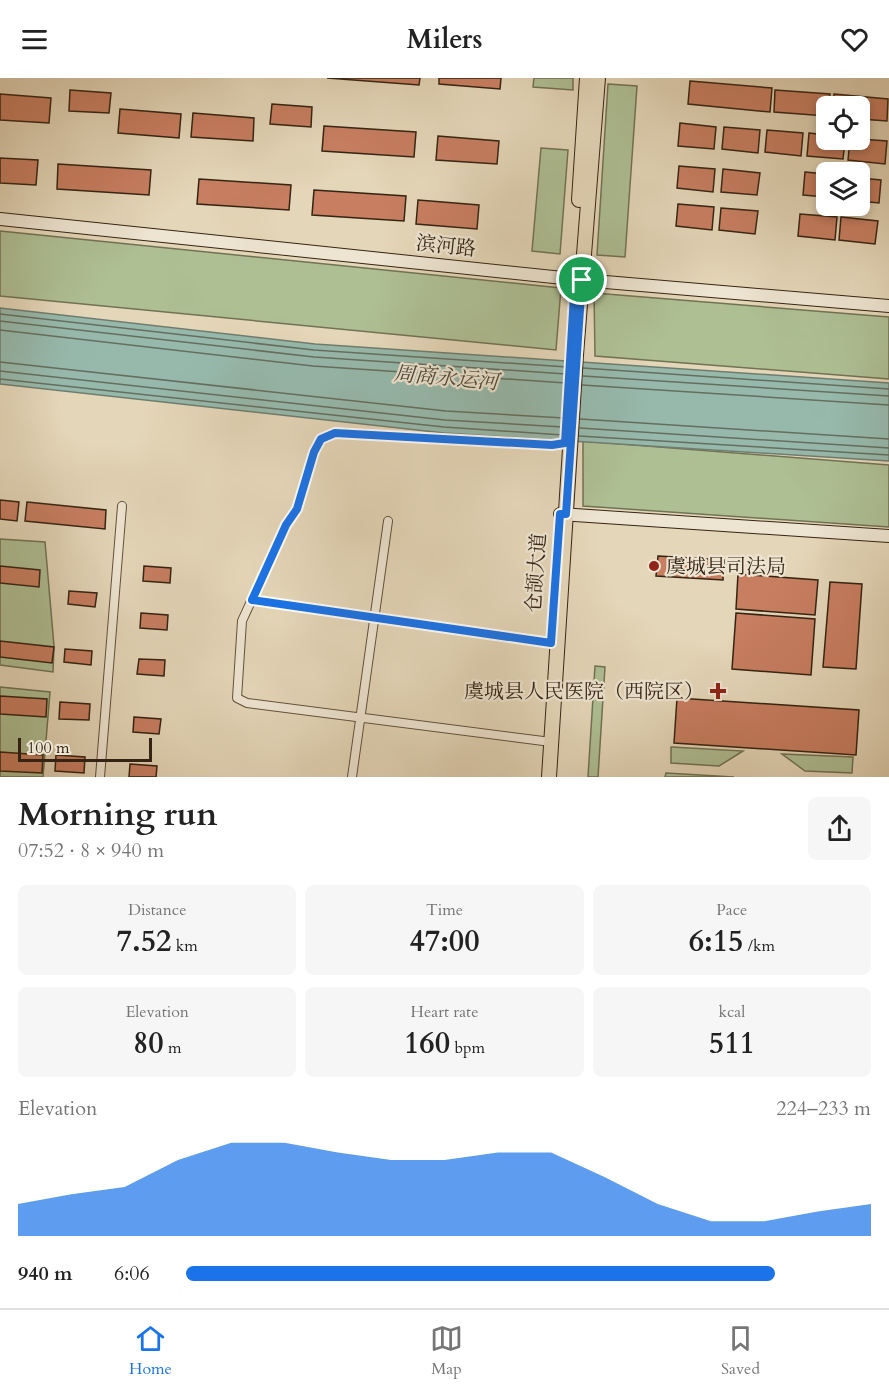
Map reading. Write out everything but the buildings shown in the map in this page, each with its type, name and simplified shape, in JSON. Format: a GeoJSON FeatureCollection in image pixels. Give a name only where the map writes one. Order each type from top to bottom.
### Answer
{"type":"FeatureCollection","features":[{"type":"Feature","properties":{"kind":"main road"},"geometry":{"type":"LineString","coordinates":[[579,280],[587,78]]}},
{"type":"Feature","properties":{"kind":"main road"},"geometry":{"type":"LineString","coordinates":[[579,280],[598,78]]}},
{"type":"Feature","properties":{"kind":"main road","name":"仓颉大道"},"geometry":{"type":"LineString","coordinates":[[541,777],[547,742],[579,280]]}},
{"type":"Feature","properties":{"kind":"main road","name":"仓颉大道"},"geometry":{"type":"LineString","coordinates":[[549,777],[547,742],[551,643],[563,514]]}},
{"type":"Feature","properties":{"kind":"street","name":"滨河路"},"geometry":{"type":"LineString","coordinates":[[0,219],[579,280],[889,306]]}},
{"type":"Feature","properties":{"kind":"street"},"geometry":{"type":"LineString","coordinates":[[547,742],[247,703],[237,698],[242,621],[286,525],[297,509],[314,452],[321,439],[335,433],[552,445],[568,443]]}},
{"type":"Feature","properties":{"kind":"street"},"geometry":{"type":"LineString","coordinates":[[100,777],[122,506]]}},
{"type":"Feature","properties":{"kind":"street"},"geometry":{"type":"LineString","coordinates":[[563,514],[889,536]]}},
{"type":"Feature","properties":{"kind":"street"},"geometry":{"type":"LineString","coordinates":[[352,777],[388,521]]}},
{"type":"Feature","properties":{"kind":"street"},"geometry":{"type":"LineString","coordinates":[[252,600],[551,643]]}},
{"type":"Feature","properties":{"kind":"shaded area"},"geometry":{"type":"Polygon","coordinates":[[[534,78],[573,78],[573,90],[533,87],[534,78]]]}},
{"type":"Feature","properties":{"kind":"shaded area"},"geometry":{"type":"Polygon","coordinates":[[[608,84],[637,86],[625,257],[597,255],[608,84]]]}},
{"type":"Feature","properties":{"kind":"shaded area"},"geometry":{"type":"Polygon","coordinates":[[[541,148],[568,150],[560,254],[532,251],[541,148]]]}},
{"type":"Feature","properties":{"kind":"shaded area"},"geometry":{"type":"Polygon","coordinates":[[[0,231],[561,288],[556,350],[0,296],[0,231]]]}},
{"type":"Feature","properties":{"kind":"shaded area"},"geometry":{"type":"Polygon","coordinates":[[[594,293],[889,317],[889,379],[595,356],[594,293]]]}},
{"type":"Feature","properties":{"kind":"shaded area"},"geometry":{"type":"Polygon","coordinates":[[[583,441],[889,465],[889,527],[583,506],[583,441]]]}},
{"type":"Feature","properties":{"kind":"shaded area"},"geometry":{"type":"Polygon","coordinates":[[[0,539],[45,542],[54,646],[53,672],[0,665],[0,539]]]}},
{"type":"Feature","properties":{"kind":"shaded area"},"geometry":{"type":"Polygon","coordinates":[[[595,666],[605,667],[598,777],[588,777],[595,666]]]}},
{"type":"Feature","properties":{"kind":"shaded area"},"geometry":{"type":"Polygon","coordinates":[[[0,687],[50,692],[43,777],[0,777],[0,687]]]}},
{"type":"Feature","properties":{"kind":"shaded area"},"geometry":{"type":"Polygon","coordinates":[[[671,747],[743,751],[719,766],[671,763],[671,747]]]}},
{"type":"Feature","properties":{"kind":"shaded area"},"geometry":{"type":"Polygon","coordinates":[[[782,754],[853,757],[852,773],[805,771],[782,754]]]}},
{"type":"Feature","properties":{"kind":"shaded area"},"geometry":{"type":"Polygon","coordinates":[[[666,773],[734,777],[665,777],[666,773]]]}},
{"type":"Feature","properties":{"kind":"water","name":"周商永运河"},"geometry":{"type":"Polygon","coordinates":[[[0,308],[315,344],[889,383],[889,461],[444,433],[0,384],[0,308]]]}},
{"type":"Feature","properties":{"kind":"place","name":"虞城县司法局"},"geometry":{"type":"Point","coordinates":[654,566]}},
{"type":"Feature","properties":{"kind":"place","name":"虞城县人民医院（西院区）"},"geometry":{"type":"Point","coordinates":[718,691]}},
{"type":"Feature","properties":{"kind":"route"},"geometry":{"type":"LineString","coordinates":[[575,279],[582,280],[566,514],[560,514],[551,643],[252,600],[286,525],[297,509],[314,452],[321,439],[335,433],[552,445],[565,443],[575,279]]}}]}
